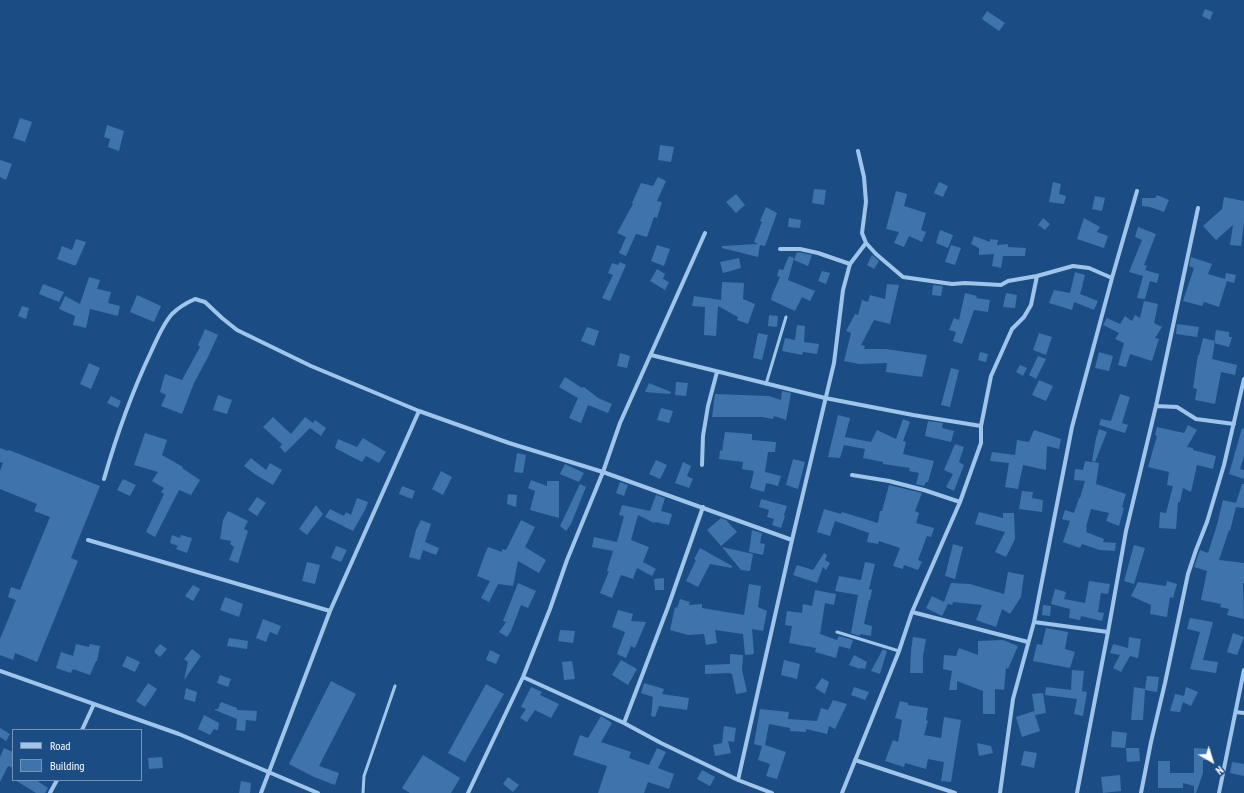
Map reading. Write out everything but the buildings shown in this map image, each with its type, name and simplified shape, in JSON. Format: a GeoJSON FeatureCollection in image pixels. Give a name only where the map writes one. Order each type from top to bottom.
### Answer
{"type":"FeatureCollection","features":[{"type":"Feature","properties":{"kind":"street"},"geometry":{"type":"LineString","coordinates":[[858,151],[864,177],[866,202],[862,233],[866,243],[876,254],[903,277],[952,284],[1001,284],[1072,266],[1089,268],[1112,278]]}},
{"type":"Feature","properties":{"kind":"street"},"geometry":{"type":"LineString","coordinates":[[1000,793],[1012,699],[1034,622],[1072,426],[1137,190]]}},
{"type":"Feature","properties":{"kind":"street"},"geometry":{"type":"LineString","coordinates":[[1077,793],[1126,531],[1156,406],[1198,208]]}},
{"type":"Feature","properties":{"kind":"street"},"geometry":{"type":"LineString","coordinates":[[468,793],[523,677],[620,423],[706,233]]}},
{"type":"Feature","properties":{"kind":"street"},"geometry":{"type":"LineString","coordinates":[[738,780],[792,540],[834,363],[843,290],[850,264],[866,243]]}},
{"type":"Feature","properties":{"kind":"street"},"geometry":{"type":"LineString","coordinates":[[780,249],[818,253],[850,264]]}},
{"type":"Feature","properties":{"kind":"street"},"geometry":{"type":"LineString","coordinates":[[842,793],[899,651],[912,612],[960,502],[981,443],[981,426],[991,376],[1012,329],[1024,317],[1031,305],[1037,276]]}},
{"type":"Feature","properties":{"kind":"street"},"geometry":{"type":"LineString","coordinates":[[104,479],[118,430],[135,385],[160,334],[172,314],[184,304],[195,299],[205,302],[237,330],[311,366],[420,411],[509,443],[602,472],[703,507],[792,540]]}},
{"type":"Feature","properties":{"kind":"street"},"geometry":{"type":"LineString","coordinates":[[651,355],[825,398],[981,426]]}},
{"type":"Feature","properties":{"kind":"street"},"geometry":{"type":"LineString","coordinates":[[702,465],[703,436],[708,406],[717,372]]}},
{"type":"Feature","properties":{"kind":"street"},"geometry":{"type":"LineString","coordinates":[[1141,793],[1150,742],[1165,683],[1188,574],[1207,522],[1224,465],[1242,394],[1244,379]]}},
{"type":"Feature","properties":{"kind":"street"},"geometry":{"type":"LineString","coordinates":[[1156,406],[1177,407],[1196,419],[1234,424]]}},
{"type":"Feature","properties":{"kind":"street"},"geometry":{"type":"LineString","coordinates":[[261,793],[330,611],[420,411]]}},
{"type":"Feature","properties":{"kind":"street"},"geometry":{"type":"LineString","coordinates":[[852,475],[889,481],[924,490],[960,502]]}},
{"type":"Feature","properties":{"kind":"street"},"geometry":{"type":"LineString","coordinates":[[624,723],[668,607],[703,507]]}},
{"type":"Feature","properties":{"kind":"street"},"geometry":{"type":"LineString","coordinates":[[88,540],[330,611]]}},
{"type":"Feature","properties":{"kind":"street"},"geometry":{"type":"LineString","coordinates":[[912,612],[1028,642]]}},
{"type":"Feature","properties":{"kind":"street"},"geometry":{"type":"LineString","coordinates":[[1034,622],[1108,632]]}},
{"type":"Feature","properties":{"kind":"street"},"geometry":{"type":"LineString","coordinates":[[1219,793],[1244,670]]}},
{"type":"Feature","properties":{"kind":"street"},"geometry":{"type":"LineString","coordinates":[[0,671],[179,734],[318,793]]}},
{"type":"Feature","properties":{"kind":"street"},"geometry":{"type":"LineString","coordinates":[[523,677],[624,723],[661,743],[738,780],[772,793]]}},
{"type":"Feature","properties":{"kind":"street"},"geometry":{"type":"LineString","coordinates":[[82,729],[94,704]]}},
{"type":"Feature","properties":{"kind":"street"},"geometry":{"type":"LineString","coordinates":[[1236,712],[1244,713]]}},
{"type":"Feature","properties":{"kind":"street"},"geometry":{"type":"LineString","coordinates":[[855,760],[955,793]]}},
{"type":"Feature","properties":{"kind":"street"},"geometry":{"type":"LineString","coordinates":[[50,793],[56,781]]}},
{"type":"Feature","properties":{"kind":"lane"},"geometry":{"type":"LineString","coordinates":[[766,384],[786,317]]}},
{"type":"Feature","properties":{"kind":"lane"},"geometry":{"type":"LineString","coordinates":[[837,632],[899,651]]}},
{"type":"Feature","properties":{"kind":"lane"},"geometry":{"type":"LineString","coordinates":[[363,793],[364,776],[395,686]]}}]}
